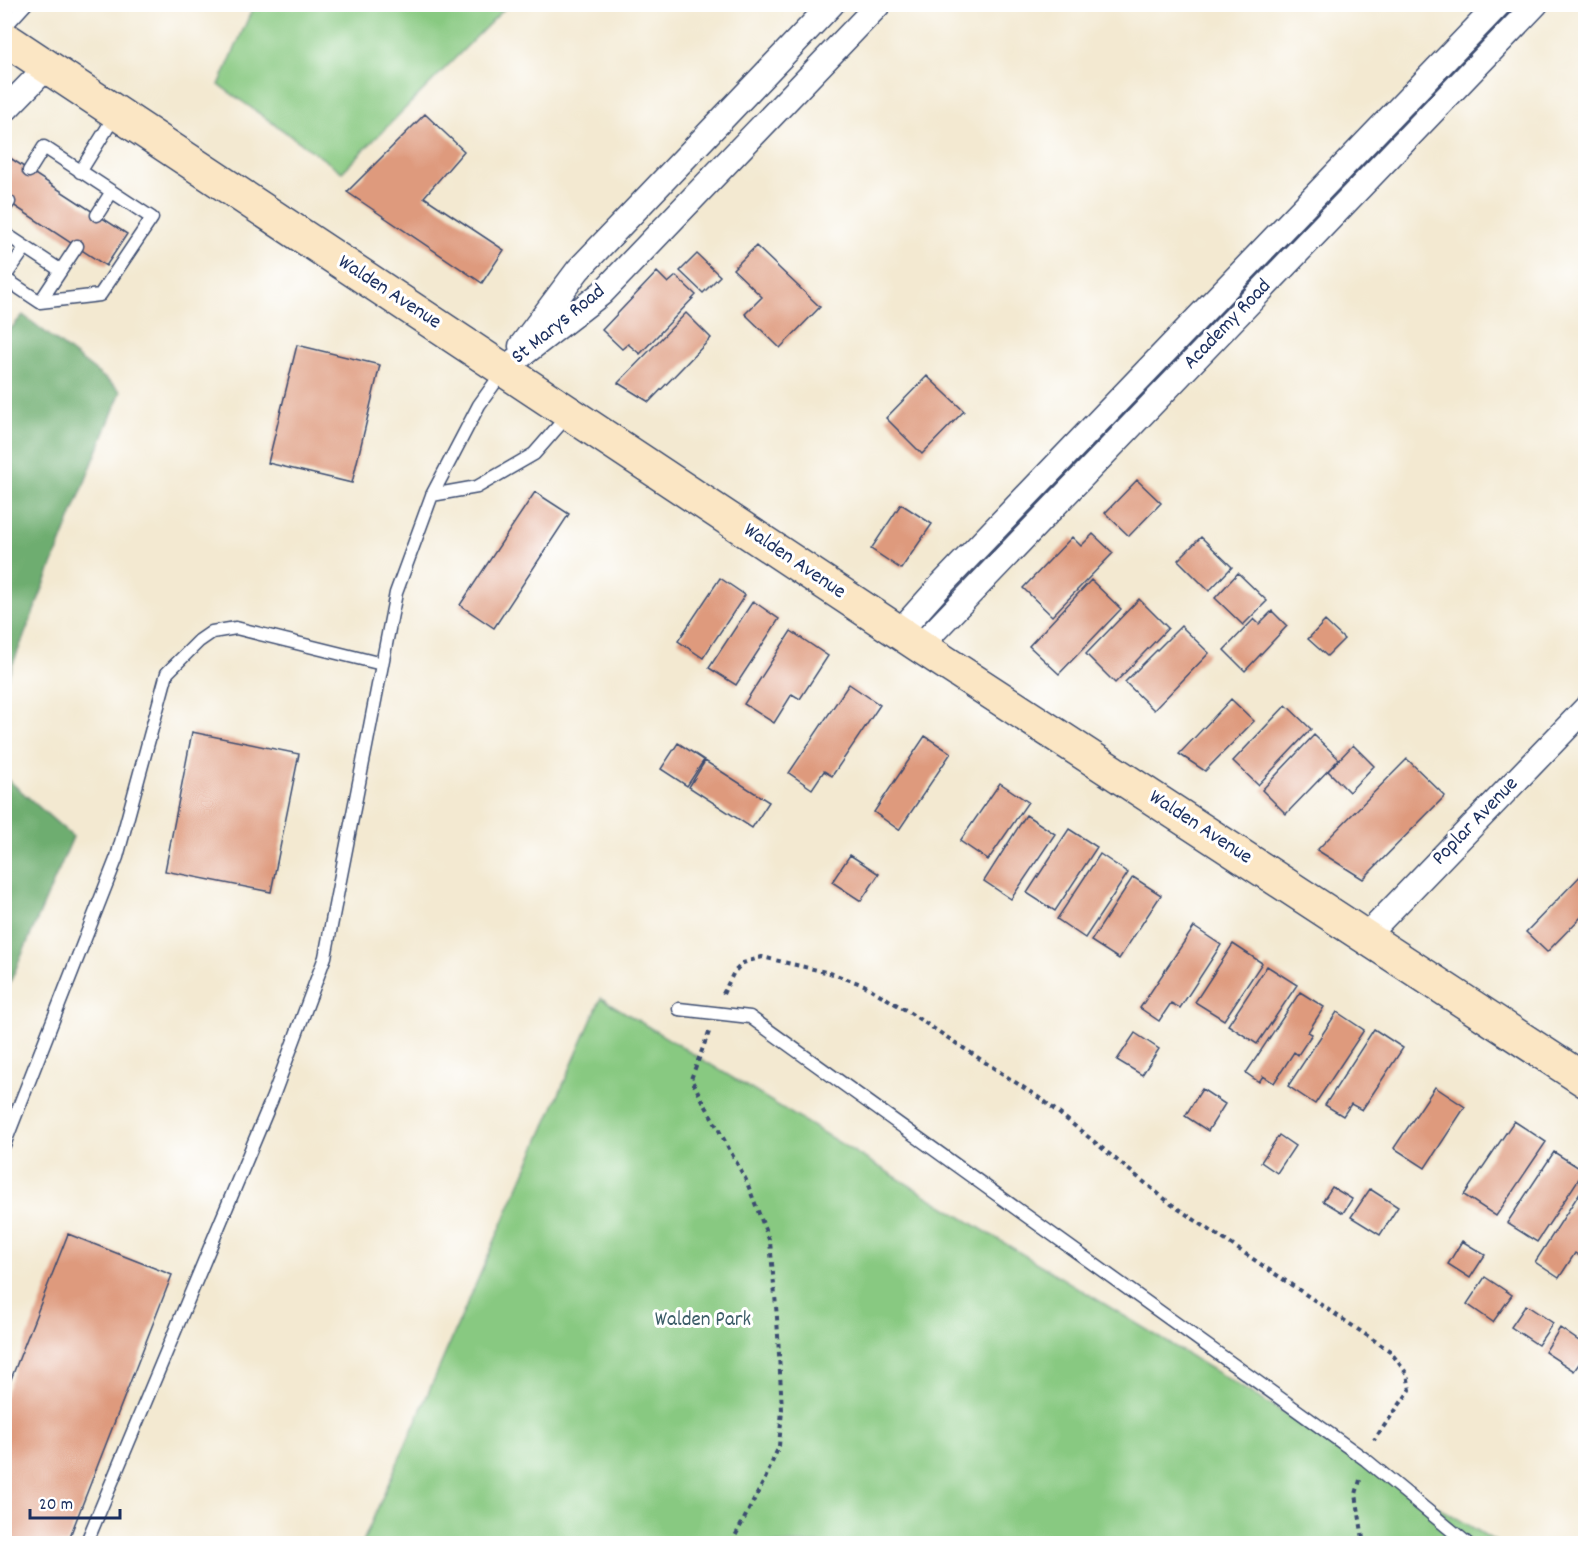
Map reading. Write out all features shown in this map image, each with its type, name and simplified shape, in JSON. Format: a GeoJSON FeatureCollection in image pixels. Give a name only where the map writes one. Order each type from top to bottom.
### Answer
{"type":"FeatureCollection","features":[{"type":"Feature","properties":{"kind":"main road","name":"Walden Avenue"},"geometry":{"type":"LineString","coordinates":[[4,39],[910,639],[1586,1081]]}},
{"type":"Feature","properties":{"kind":"street","name":"St Marys Road"},"geometry":{"type":"LineString","coordinates":[[504,369],[578,270],[832,4]]}},
{"type":"Feature","properties":{"kind":"street","name":"St Marys Road"},"geometry":{"type":"LineString","coordinates":[[504,369],[602,293],[879,4]]}},
{"type":"Feature","properties":{"kind":"street","name":"Academy Road"},"geometry":{"type":"LineString","coordinates":[[910,639],[944,583],[1499,4]]}},
{"type":"Feature","properties":{"kind":"street","name":"Academy Road"},"geometry":{"type":"LineString","coordinates":[[910,639],[1230,323],[1536,4]]}},
{"type":"Feature","properties":{"kind":"street"},"geometry":{"type":"LineString","coordinates":[[800,38],[825,61]]}},
{"type":"Feature","properties":{"kind":"street"},"geometry":{"type":"LineString","coordinates":[[1459,46],[1479,64]]}},
{"type":"Feature","properties":{"kind":"street"},"geometry":{"type":"LineString","coordinates":[[4,111],[47,67]]}},
{"type":"Feature","properties":{"kind":"street"},"geometry":{"type":"LineString","coordinates":[[1211,304],[1230,323]]}},
{"type":"Feature","properties":{"kind":"street","name":"Poplar Avenue"},"geometry":{"type":"LineString","coordinates":[[1366,936],[1586,708]]}},
{"type":"Feature","properties":{"kind":"lane"},"geometry":{"type":"LineString","coordinates":[[4,28],[26,4]]}},
{"type":"Feature","properties":{"kind":"lane"},"geometry":{"type":"LineString","coordinates":[[80,172],[116,113]]}},
{"type":"Feature","properties":{"kind":"lane"},"geometry":{"type":"LineString","coordinates":[[25,248],[4,278],[39,302],[100,296],[152,218],[44,147],[29,171]]}},
{"type":"Feature","properties":{"kind":"lane"},"geometry":{"type":"LineString","coordinates":[[97,215],[111,193]]}},
{"type":"Feature","properties":{"kind":"lane"},"geometry":{"type":"LineString","coordinates":[[4,233],[60,270]]}},
{"type":"Feature","properties":{"kind":"lane"},"geometry":{"type":"LineString","coordinates":[[39,302],[76,246]]}},
{"type":"Feature","properties":{"kind":"lane"},"geometry":{"type":"LineString","coordinates":[[86,1544],[272,1099],[325,957],[396,593],[432,495],[479,405],[504,369]]}},
{"type":"Feature","properties":{"kind":"lane"},"geometry":{"type":"LineString","coordinates":[[432,495],[477,487],[534,454],[570,413]]}},
{"type":"Feature","properties":{"kind":"lane"},"geometry":{"type":"LineString","coordinates":[[4,1145],[117,857],[167,673],[199,641],[212,632],[236,628],[382,664]]}},
{"type":"Feature","properties":{"kind":"lane"},"geometry":{"type":"LineString","coordinates":[[679,1009],[750,1017],[1365,1460],[1468,1544]]}},
{"type":"Feature","properties":{"kind":"path"},"geometry":{"type":"LineString","coordinates":[[731,1544],[780,1446],[782,1410],[770,1242],[746,1180],[691,1079],[734,972],[743,963],[762,957],[830,973],[864,986],[894,1003],[1044,1101],[1171,1204],[1390,1352],[1407,1374],[1410,1390],[1369,1447],[1356,1494],[1363,1539],[1360,1544]]}},
{"type":"Feature","properties":{"kind":"path"},"geometry":{"type":"LineString","coordinates":[[1363,1539],[1371,1544]]}},
{"type":"Feature","properties":{"kind":"green space"},"geometry":{"type":"Polygon","coordinates":[[[254,4],[508,5],[342,172],[219,85],[254,4]]]}},
{"type":"Feature","properties":{"kind":"green space"},"geometry":{"type":"Polygon","coordinates":[[[23,315],[121,391],[5,684],[5,335],[23,315]]]}},
{"type":"Feature","properties":{"kind":"green space"},"geometry":{"type":"Polygon","coordinates":[[[5,777],[73,837],[5,994],[5,777]]]}},
{"type":"Feature","properties":{"kind":"green space","name":"Walden Park"},"geometry":{"type":"Polygon","coordinates":[[[601,998],[1498,1543],[362,1544],[601,998]]]}},
{"type":"Feature","properties":{"kind":"building"},"geometry":{"type":"Polygon","coordinates":[[[425,114],[464,151],[424,197],[504,250],[482,283],[347,192],[425,114]]]}},
{"type":"Feature","properties":{"kind":"building"},"geometry":{"type":"Polygon","coordinates":[[[4,154],[127,234],[106,266],[4,199],[4,154]]]}},
{"type":"Feature","properties":{"kind":"building"},"geometry":{"type":"Polygon","coordinates":[[[756,246],[820,307],[780,348],[745,314],[762,297],[733,269],[756,246]]]}},
{"type":"Feature","properties":{"kind":"building"},"geometry":{"type":"Polygon","coordinates":[[[697,254],[720,276],[703,293],[680,271],[697,254]]]}},
{"type":"Feature","properties":{"kind":"building"},"geometry":{"type":"Polygon","coordinates":[[[657,272],[668,283],[676,276],[696,295],[640,354],[628,344],[622,349],[602,330],[657,272]]]}},
{"type":"Feature","properties":{"kind":"building"},"geometry":{"type":"Polygon","coordinates":[[[686,313],[711,338],[649,402],[618,383],[686,313]]]}},
{"type":"Feature","properties":{"kind":"building"},"geometry":{"type":"Polygon","coordinates":[[[297,345],[380,365],[352,483],[268,463],[297,345]]]}},
{"type":"Feature","properties":{"kind":"building"},"geometry":{"type":"Polygon","coordinates":[[[927,376],[964,411],[922,454],[886,418],[927,376]]]}},
{"type":"Feature","properties":{"kind":"building"},"geometry":{"type":"Polygon","coordinates":[[[1137,480],[1161,503],[1129,536],[1105,513],[1137,480]]]}},
{"type":"Feature","properties":{"kind":"building"},"geometry":{"type":"Polygon","coordinates":[[[535,492],[569,514],[494,628],[460,605],[535,492]]]}},
{"type":"Feature","properties":{"kind":"building"},"geometry":{"type":"Polygon","coordinates":[[[901,504],[932,524],[901,569],[871,549],[901,504]]]}},
{"type":"Feature","properties":{"kind":"building"},"geometry":{"type":"Polygon","coordinates":[[[1093,534],[1113,553],[1052,616],[1023,588],[1072,537],[1081,546],[1093,534]]]}},
{"type":"Feature","properties":{"kind":"building"},"geometry":{"type":"Polygon","coordinates":[[[1201,537],[1232,567],[1209,591],[1178,560],[1201,537]]]}},
{"type":"Feature","properties":{"kind":"building"},"geometry":{"type":"Polygon","coordinates":[[[1238,573],[1267,601],[1243,625],[1215,598],[1238,573]]]}},
{"type":"Feature","properties":{"kind":"building"},"geometry":{"type":"Polygon","coordinates":[[[720,578],[745,595],[703,658],[678,641],[720,578]]]}},
{"type":"Feature","properties":{"kind":"building"},"geometry":{"type":"Polygon","coordinates":[[[1091,580],[1121,609],[1059,674],[1029,646],[1091,580]]]}},
{"type":"Feature","properties":{"kind":"building"},"geometry":{"type":"Polygon","coordinates":[[[1139,599],[1168,628],[1115,683],[1086,654],[1139,599]]]}},
{"type":"Feature","properties":{"kind":"building"},"geometry":{"type":"Polygon","coordinates":[[[753,601],[779,619],[736,685],[709,668],[753,601]]]}},
{"type":"Feature","properties":{"kind":"building"},"geometry":{"type":"Polygon","coordinates":[[[1272,611],[1287,626],[1245,671],[1224,650],[1254,619],[1259,624],[1272,611]]]}},
{"type":"Feature","properties":{"kind":"building"},"geometry":{"type":"Polygon","coordinates":[[[1325,621],[1344,639],[1327,656],[1308,639],[1325,621]]]}},
{"type":"Feature","properties":{"kind":"building"},"geometry":{"type":"Polygon","coordinates":[[[1181,626],[1209,653],[1154,710],[1125,682],[1181,626]]]}},
{"type":"Feature","properties":{"kind":"building"},"geometry":{"type":"Polygon","coordinates":[[[791,631],[828,656],[800,699],[792,694],[774,723],[744,704],[791,631]]]}},
{"type":"Feature","properties":{"kind":"building"},"geometry":{"type":"Polygon","coordinates":[[[849,684],[880,705],[832,776],[824,771],[812,789],[789,773],[849,684]]]}},
{"type":"Feature","properties":{"kind":"building"},"geometry":{"type":"Polygon","coordinates":[[[1231,699],[1254,721],[1205,771],[1179,754],[1231,699]]]}},
{"type":"Feature","properties":{"kind":"building"},"geometry":{"type":"Polygon","coordinates":[[[1286,705],[1311,729],[1258,785],[1233,761],[1286,705]]]}},
{"type":"Feature","properties":{"kind":"building"},"geometry":{"type":"Polygon","coordinates":[[[192,732],[299,754],[271,892],[165,871],[192,732]]]}},
{"type":"Feature","properties":{"kind":"building"},"geometry":{"type":"Polygon","coordinates":[[[1314,735],[1339,759],[1286,814],[1262,790],[1314,735]]]}},
{"type":"Feature","properties":{"kind":"building"},"geometry":{"type":"Polygon","coordinates":[[[925,736],[951,753],[899,830],[874,812],[925,736]]]}},
{"type":"Feature","properties":{"kind":"building"},"geometry":{"type":"Polygon","coordinates":[[[678,743],[704,760],[687,786],[661,769],[678,743]]]}},
{"type":"Feature","properties":{"kind":"building"},"geometry":{"type":"Polygon","coordinates":[[[1353,745],[1374,766],[1349,792],[1328,771],[1353,745]]]}},
{"type":"Feature","properties":{"kind":"building"},"geometry":{"type":"Polygon","coordinates":[[[1407,759],[1445,796],[1363,879],[1317,850],[1407,759]]]}},
{"type":"Feature","properties":{"kind":"building"},"geometry":{"type":"Polygon","coordinates":[[[705,761],[769,802],[752,828],[689,787],[705,761]]]}},
{"type":"Feature","properties":{"kind":"building"},"geometry":{"type":"Polygon","coordinates":[[[1000,783],[1028,802],[988,860],[960,841],[1000,783]]]}},
{"type":"Feature","properties":{"kind":"building"},"geometry":{"type":"Polygon","coordinates":[[[1026,815],[1055,834],[1011,899],[984,881],[1026,815]]]}},
{"type":"Feature","properties":{"kind":"building"},"geometry":{"type":"Polygon","coordinates":[[[1069,829],[1097,847],[1055,911],[1027,893],[1069,829]]]}},
{"type":"Feature","properties":{"kind":"building"},"geometry":{"type":"Polygon","coordinates":[[[1100,854],[1128,873],[1085,938],[1057,919],[1100,854]]]}},
{"type":"Feature","properties":{"kind":"building"},"geometry":{"type":"Polygon","coordinates":[[[850,855],[879,874],[861,901],[832,882],[850,855]]]}},
{"type":"Feature","properties":{"kind":"building"},"geometry":{"type":"Polygon","coordinates":[[[1586,870],[1586,912],[1547,952],[1526,932],[1586,870]]]}},
{"type":"Feature","properties":{"kind":"building"},"geometry":{"type":"Polygon","coordinates":[[[1133,877],[1161,895],[1119,959],[1091,941],[1133,877]]]}},
{"type":"Feature","properties":{"kind":"building"},"geometry":{"type":"Polygon","coordinates":[[[1194,927],[1221,945],[1180,1008],[1171,1003],[1159,1021],[1140,1008],[1194,927]]]}},
{"type":"Feature","properties":{"kind":"building"},"geometry":{"type":"Polygon","coordinates":[[[1233,944],[1262,963],[1224,1020],[1195,1002],[1233,944]]]}},
{"type":"Feature","properties":{"kind":"building"},"geometry":{"type":"Polygon","coordinates":[[[1267,966],[1297,985],[1257,1044],[1228,1025],[1267,966]]]}},
{"type":"Feature","properties":{"kind":"building"},"geometry":{"type":"Polygon","coordinates":[[[1300,992],[1324,1007],[1308,1032],[1312,1034],[1298,1055],[1294,1052],[1274,1083],[1263,1076],[1259,1082],[1246,1073],[1300,992]]]}},
{"type":"Feature","properties":{"kind":"building"},"geometry":{"type":"Polygon","coordinates":[[[1337,1012],[1364,1030],[1315,1104],[1288,1086],[1337,1012]]]}},
{"type":"Feature","properties":{"kind":"building"},"geometry":{"type":"Polygon","coordinates":[[[1374,1029],[1403,1048],[1362,1110],[1351,1104],[1343,1116],[1325,1105],[1374,1029]]]}},
{"type":"Feature","properties":{"kind":"building"},"geometry":{"type":"Polygon","coordinates":[[[1135,1033],[1159,1049],[1142,1075],[1117,1060],[1135,1033]]]}},
{"type":"Feature","properties":{"kind":"building"},"geometry":{"type":"Polygon","coordinates":[[[1435,1087],[1465,1107],[1425,1168],[1394,1148],[1435,1087]]]}},
{"type":"Feature","properties":{"kind":"building"},"geometry":{"type":"Polygon","coordinates":[[[1202,1089],[1225,1104],[1208,1131],[1185,1116],[1202,1089]]]}},
{"type":"Feature","properties":{"kind":"building"},"geometry":{"type":"Polygon","coordinates":[[[1514,1121],[1546,1142],[1496,1216],[1464,1195],[1514,1121]]]}},
{"type":"Feature","properties":{"kind":"building"},"geometry":{"type":"Polygon","coordinates":[[[1279,1135],[1295,1146],[1277,1173],[1261,1162],[1279,1135]]]}},
{"type":"Feature","properties":{"kind":"building"},"geometry":{"type":"Polygon","coordinates":[[[1554,1152],[1584,1171],[1537,1242],[1507,1223],[1554,1152]]]}},
{"type":"Feature","properties":{"kind":"building"},"geometry":{"type":"Polygon","coordinates":[[[1586,1183],[1586,1251],[1581,1257],[1575,1253],[1559,1278],[1535,1262],[1586,1183]]]}},
{"type":"Feature","properties":{"kind":"building"},"geometry":{"type":"Polygon","coordinates":[[[1332,1187],[1352,1199],[1343,1213],[1323,1201],[1332,1187]]]}},
{"type":"Feature","properties":{"kind":"building"},"geometry":{"type":"Polygon","coordinates":[[[1370,1189],[1398,1207],[1380,1235],[1351,1217],[1370,1189]]]}},
{"type":"Feature","properties":{"kind":"building"},"geometry":{"type":"Polygon","coordinates":[[[68,1234],[172,1275],[67,1544],[4,1544],[4,1397],[68,1234]]]}},
{"type":"Feature","properties":{"kind":"building"},"geometry":{"type":"Polygon","coordinates":[[[1462,1241],[1485,1255],[1470,1278],[1448,1264],[1462,1241]]]}},
{"type":"Feature","properties":{"kind":"building"},"geometry":{"type":"Polygon","coordinates":[[[1485,1277],[1512,1295],[1493,1322],[1467,1304],[1485,1277]]]}},
{"type":"Feature","properties":{"kind":"building"},"geometry":{"type":"Polygon","coordinates":[[[1526,1305],[1553,1323],[1538,1345],[1511,1327],[1526,1305]]]}},
{"type":"Feature","properties":{"kind":"building"},"geometry":{"type":"Polygon","coordinates":[[[1560,1328],[1586,1346],[1586,1354],[1574,1371],[1545,1352],[1560,1328]]]}}]}
